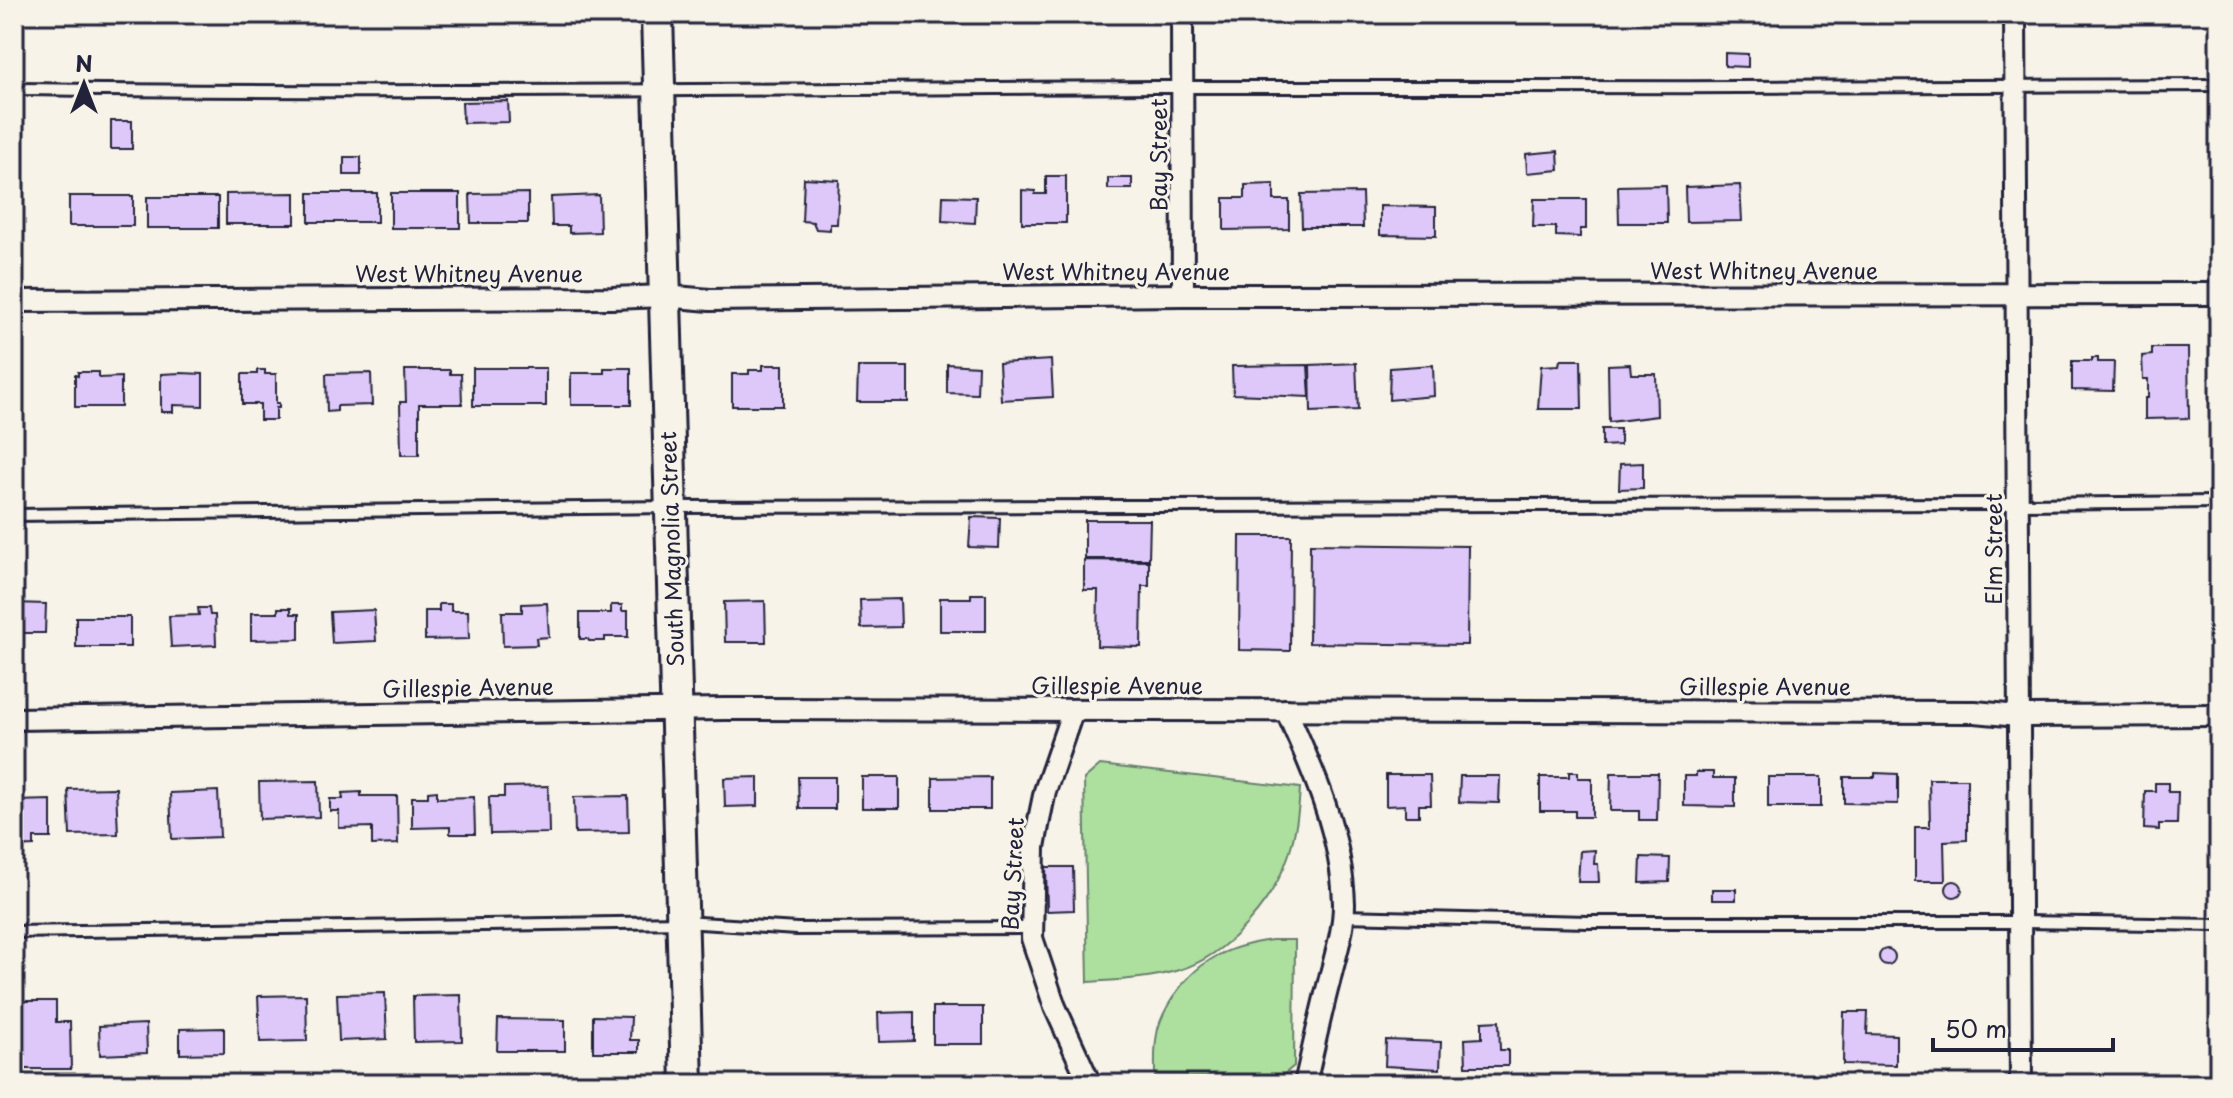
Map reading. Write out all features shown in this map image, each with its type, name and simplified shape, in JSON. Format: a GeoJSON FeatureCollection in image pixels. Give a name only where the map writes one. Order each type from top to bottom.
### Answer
{"type":"FeatureCollection","features":[{"type":"Feature","properties":{"kind":"street","name":"South Magnolia Street"},"geometry":{"type":"LineString","coordinates":[[657,14],[687,1084]]}},
{"type":"Feature","properties":{"kind":"street","name":"Bay Street"},"geometry":{"type":"LineString","coordinates":[[1182,14],[1183,295]]}},
{"type":"Feature","properties":{"kind":"street","name":"Elm Street"},"geometry":{"type":"LineString","coordinates":[[2015,14],[2021,1084]]}},
{"type":"Feature","properties":{"kind":"street","name":"West Whitney Avenue"},"geometry":{"type":"LineString","coordinates":[[14,301],[664,296],[725,300],[1183,295],[2219,294]]}},
{"type":"Feature","properties":{"kind":"street","name":"Gillespie Avenue"},"geometry":{"type":"LineString","coordinates":[[14,719],[633,709],[2219,715]]}},
{"type":"Feature","properties":{"kind":"street","name":"Bay Street"},"geometry":{"type":"LineString","coordinates":[[1073,710],[1045,791],[1034,847],[1032,938],[1055,1007],[1090,1084]]}},
{"type":"Feature","properties":{"kind":"street"},"geometry":{"type":"LineString","coordinates":[[1286,710],[1320,789],[1341,875],[1343,916],[1339,945],[1305,1084]]}},
{"type":"Feature","properties":{"kind":"lane"},"geometry":{"type":"LineString","coordinates":[[14,89],[273,92],[2219,85]]}},
{"type":"Feature","properties":{"kind":"lane"},"geometry":{"type":"LineString","coordinates":[[14,515],[672,507],[2219,502]]}},
{"type":"Feature","properties":{"kind":"lane"},"geometry":{"type":"LineString","coordinates":[[1343,916],[1588,922],[2219,925]]}},
{"type":"Feature","properties":{"kind":"lane"},"geometry":{"type":"LineString","coordinates":[[14,932],[683,922],[797,929],[1032,928]]}},
{"type":"Feature","properties":{"kind":"green space"},"geometry":{"type":"Polygon","coordinates":[[[1100,765],[1300,788],[1291,846],[1272,890],[1231,940],[1197,963],[1157,975],[1088,982],[1084,779],[1100,765]]]}},
{"type":"Feature","properties":{"kind":"green space"},"geometry":{"type":"Polygon","coordinates":[[[1272,940],[1295,940],[1294,1066],[1282,1076],[1155,1078],[1155,1045],[1159,1025],[1181,986],[1202,965],[1227,951],[1272,940]]]}},
{"type":"Feature","properties":{"kind":"building"},"geometry":{"type":"Polygon","coordinates":[[[1725,53],[1748,54],[1748,67],[1725,66],[1725,53]]]}},
{"type":"Feature","properties":{"kind":"building"},"geometry":{"type":"Polygon","coordinates":[[[508,101],[509,122],[463,123],[462,102],[508,101]]]}},
{"type":"Feature","properties":{"kind":"building"},"geometry":{"type":"Polygon","coordinates":[[[111,121],[132,121],[132,149],[111,149],[111,121]]]}},
{"type":"Feature","properties":{"kind":"building"},"geometry":{"type":"Polygon","coordinates":[[[1558,151],[1559,170],[1527,173],[1526,154],[1558,151]]]}},
{"type":"Feature","properties":{"kind":"building"},"geometry":{"type":"Polygon","coordinates":[[[344,157],[361,157],[361,175],[344,175],[344,157]]]}},
{"type":"Feature","properties":{"kind":"building"},"geometry":{"type":"Polygon","coordinates":[[[1046,176],[1066,176],[1066,223],[1022,223],[1022,190],[1046,194],[1046,176]]]}},
{"type":"Feature","properties":{"kind":"building"},"geometry":{"type":"Polygon","coordinates":[[[804,178],[839,180],[837,224],[830,224],[830,230],[816,229],[813,222],[802,221],[804,178]]]}},
{"type":"Feature","properties":{"kind":"building"},"geometry":{"type":"Polygon","coordinates":[[[1108,178],[1132,178],[1132,189],[1108,189],[1108,178]]]}},
{"type":"Feature","properties":{"kind":"building"},"geometry":{"type":"Polygon","coordinates":[[[1274,184],[1274,200],[1289,200],[1289,229],[1224,230],[1224,198],[1245,198],[1245,185],[1274,184]]]}},
{"type":"Feature","properties":{"kind":"building"},"geometry":{"type":"Polygon","coordinates":[[[1666,185],[1667,223],[1619,223],[1618,186],[1666,185]]]}},
{"type":"Feature","properties":{"kind":"building"},"geometry":{"type":"Polygon","coordinates":[[[1740,185],[1742,221],[1686,222],[1685,187],[1740,185]]]}},
{"type":"Feature","properties":{"kind":"building"},"geometry":{"type":"Polygon","coordinates":[[[295,193],[295,224],[226,224],[226,194],[295,193]]]}},
{"type":"Feature","properties":{"kind":"building"},"geometry":{"type":"Polygon","coordinates":[[[309,193],[377,193],[377,222],[309,222],[309,193]]]}},
{"type":"Feature","properties":{"kind":"building"},"geometry":{"type":"Polygon","coordinates":[[[391,193],[460,193],[460,228],[391,228],[391,193]]]}},
{"type":"Feature","properties":{"kind":"building"},"geometry":{"type":"Polygon","coordinates":[[[528,193],[528,223],[471,223],[470,194],[528,193]]]}},
{"type":"Feature","properties":{"kind":"building"},"geometry":{"type":"Polygon","coordinates":[[[1362,193],[1363,227],[1302,227],[1301,194],[1362,193]]]}},
{"type":"Feature","properties":{"kind":"building"},"geometry":{"type":"Polygon","coordinates":[[[599,195],[600,232],[569,233],[569,226],[552,226],[551,197],[599,195]]]}},
{"type":"Feature","properties":{"kind":"building"},"geometry":{"type":"Polygon","coordinates":[[[69,196],[133,196],[133,226],[69,226],[69,196]]]}},
{"type":"Feature","properties":{"kind":"building"},"geometry":{"type":"Polygon","coordinates":[[[943,196],[976,197],[975,223],[942,221],[943,196]]]}},
{"type":"Feature","properties":{"kind":"building"},"geometry":{"type":"Polygon","coordinates":[[[147,197],[218,197],[218,228],[147,228],[147,197]]]}},
{"type":"Feature","properties":{"kind":"building"},"geometry":{"type":"Polygon","coordinates":[[[1534,199],[1586,199],[1586,229],[1580,229],[1580,237],[1556,236],[1556,227],[1533,227],[1534,199]]]}},
{"type":"Feature","properties":{"kind":"building"},"geometry":{"type":"Polygon","coordinates":[[[1380,206],[1436,207],[1436,236],[1380,235],[1380,206]]]}},
{"type":"Feature","properties":{"kind":"building"},"geometry":{"type":"Polygon","coordinates":[[[2152,348],[2188,348],[2189,418],[2145,419],[2148,379],[2143,379],[2142,356],[2152,355],[2152,348]]]}},
{"type":"Feature","properties":{"kind":"building"},"geometry":{"type":"Polygon","coordinates":[[[2092,358],[2098,358],[2098,362],[2114,362],[2113,391],[2072,390],[2072,361],[2092,361],[2092,358]]]}},
{"type":"Feature","properties":{"kind":"building"},"geometry":{"type":"Polygon","coordinates":[[[1051,360],[1053,397],[1001,400],[999,363],[1051,360]]]}},
{"type":"Feature","properties":{"kind":"building"},"geometry":{"type":"Polygon","coordinates":[[[1560,360],[1581,360],[1582,409],[1538,409],[1541,366],[1559,365],[1560,360]]]}},
{"type":"Feature","properties":{"kind":"building"},"geometry":{"type":"Polygon","coordinates":[[[1356,363],[1358,410],[1311,412],[1310,365],[1356,363]]]}},
{"type":"Feature","properties":{"kind":"building"},"geometry":{"type":"Polygon","coordinates":[[[947,364],[978,366],[977,394],[947,393],[947,364]]]}},
{"type":"Feature","properties":{"kind":"building"},"geometry":{"type":"Polygon","coordinates":[[[1630,364],[1631,374],[1656,374],[1657,416],[1609,422],[1608,365],[1630,364]]]}},
{"type":"Feature","properties":{"kind":"building"},"geometry":{"type":"Polygon","coordinates":[[[763,365],[783,365],[783,406],[732,406],[732,374],[763,370],[763,365]]]}},
{"type":"Feature","properties":{"kind":"building"},"geometry":{"type":"Polygon","coordinates":[[[1308,365],[1310,397],[1233,394],[1232,366],[1308,365]]]}},
{"type":"Feature","properties":{"kind":"building"},"geometry":{"type":"Polygon","coordinates":[[[1433,365],[1434,396],[1389,400],[1390,368],[1433,365]]]}},
{"type":"Feature","properties":{"kind":"building"},"geometry":{"type":"Polygon","coordinates":[[[858,367],[908,367],[908,402],[857,402],[858,367]]]}},
{"type":"Feature","properties":{"kind":"building"},"geometry":{"type":"Polygon","coordinates":[[[473,368],[546,368],[546,406],[473,406],[473,368]]]}},
{"type":"Feature","properties":{"kind":"building"},"geometry":{"type":"Polygon","coordinates":[[[604,368],[631,368],[631,405],[571,405],[571,373],[604,373],[604,368]]]}},
{"type":"Feature","properties":{"kind":"building"},"geometry":{"type":"Polygon","coordinates":[[[257,370],[276,374],[276,403],[279,403],[279,408],[276,408],[276,420],[260,420],[260,404],[242,404],[242,374],[257,374],[257,370]]]}},
{"type":"Feature","properties":{"kind":"building"},"geometry":{"type":"Polygon","coordinates":[[[405,370],[450,370],[450,374],[461,374],[462,404],[419,404],[419,455],[401,455],[400,402],[406,402],[405,370]]]}},
{"type":"Feature","properties":{"kind":"building"},"geometry":{"type":"Polygon","coordinates":[[[78,372],[99,372],[99,378],[121,377],[121,407],[75,407],[75,375],[78,376],[78,372]]]}},
{"type":"Feature","properties":{"kind":"building"},"geometry":{"type":"Polygon","coordinates":[[[371,373],[372,405],[337,406],[337,411],[327,412],[326,374],[371,373]]]}},
{"type":"Feature","properties":{"kind":"building"},"geometry":{"type":"Polygon","coordinates":[[[161,374],[203,374],[203,406],[173,405],[173,412],[161,412],[161,374]]]}},
{"type":"Feature","properties":{"kind":"building"},"geometry":{"type":"Polygon","coordinates":[[[1602,429],[1620,429],[1620,445],[1602,446],[1602,429]]]}},
{"type":"Feature","properties":{"kind":"building"},"geometry":{"type":"Polygon","coordinates":[[[1643,463],[1643,488],[1619,489],[1620,464],[1643,463]]]}},
{"type":"Feature","properties":{"kind":"building"},"geometry":{"type":"Polygon","coordinates":[[[971,517],[1000,518],[999,548],[969,547],[971,517]]]}},
{"type":"Feature","properties":{"kind":"building"},"geometry":{"type":"Polygon","coordinates":[[[1085,520],[1150,520],[1149,559],[1085,559],[1085,520]]]}},
{"type":"Feature","properties":{"kind":"building"},"geometry":{"type":"Polygon","coordinates":[[[1240,536],[1291,536],[1290,651],[1239,650],[1240,536]]]}},
{"type":"Feature","properties":{"kind":"building"},"geometry":{"type":"Polygon","coordinates":[[[1310,544],[1468,546],[1467,645],[1309,643],[1310,544]]]}},
{"type":"Feature","properties":{"kind":"building"},"geometry":{"type":"Polygon","coordinates":[[[1084,560],[1149,561],[1149,586],[1142,586],[1141,647],[1097,646],[1098,590],[1084,590],[1084,560]]]}},
{"type":"Feature","properties":{"kind":"building"},"geometry":{"type":"Polygon","coordinates":[[[971,594],[986,594],[986,631],[940,631],[940,598],[971,598],[971,594]]]}},
{"type":"Feature","properties":{"kind":"building"},"geometry":{"type":"Polygon","coordinates":[[[900,599],[901,627],[861,628],[860,600],[900,599]]]}},
{"type":"Feature","properties":{"kind":"building"},"geometry":{"type":"Polygon","coordinates":[[[765,601],[766,642],[725,642],[724,602],[765,601]]]}},
{"type":"Feature","properties":{"kind":"building"},"geometry":{"type":"Polygon","coordinates":[[[14,603],[46,604],[45,633],[14,633],[14,603]]]}},
{"type":"Feature","properties":{"kind":"building"},"geometry":{"type":"Polygon","coordinates":[[[547,603],[549,637],[536,638],[537,645],[503,646],[502,612],[522,612],[522,604],[547,603]]]}},
{"type":"Feature","properties":{"kind":"building"},"geometry":{"type":"Polygon","coordinates":[[[439,604],[451,604],[451,611],[468,611],[469,639],[425,640],[425,611],[439,611],[439,604]]]}},
{"type":"Feature","properties":{"kind":"building"},"geometry":{"type":"Polygon","coordinates":[[[611,605],[622,605],[622,611],[628,611],[628,637],[605,637],[605,641],[580,639],[580,613],[611,613],[611,605]]]}},
{"type":"Feature","properties":{"kind":"building"},"geometry":{"type":"Polygon","coordinates":[[[198,608],[209,608],[210,615],[215,615],[216,645],[171,647],[169,616],[199,615],[198,608]]]}},
{"type":"Feature","properties":{"kind":"building"},"geometry":{"type":"Polygon","coordinates":[[[278,608],[291,608],[291,614],[299,614],[299,639],[251,640],[251,613],[278,613],[278,608]]]}},
{"type":"Feature","properties":{"kind":"building"},"geometry":{"type":"Polygon","coordinates":[[[374,610],[376,641],[332,643],[330,612],[374,610]]]}},
{"type":"Feature","properties":{"kind":"building"},"geometry":{"type":"Polygon","coordinates":[[[76,617],[130,617],[130,647],[76,647],[76,617]]]}},
{"type":"Feature","properties":{"kind":"building"},"geometry":{"type":"Polygon","coordinates":[[[1569,772],[1578,772],[1578,778],[1592,778],[1592,817],[1575,817],[1575,811],[1540,811],[1540,777],[1569,777],[1569,772]]]}},
{"type":"Feature","properties":{"kind":"building"},"geometry":{"type":"Polygon","coordinates":[[[1696,772],[1713,772],[1713,778],[1735,778],[1735,807],[1684,806],[1684,776],[1696,776],[1696,772]]]}},
{"type":"Feature","properties":{"kind":"building"},"geometry":{"type":"Polygon","coordinates":[[[1611,773],[1658,773],[1657,820],[1639,820],[1639,811],[1610,811],[1611,773]]]}},
{"type":"Feature","properties":{"kind":"building"},"geometry":{"type":"Polygon","coordinates":[[[1875,773],[1898,774],[1898,804],[1844,803],[1844,777],[1875,777],[1875,773]]]}},
{"type":"Feature","properties":{"kind":"building"},"geometry":{"type":"Polygon","coordinates":[[[1386,775],[1430,775],[1431,805],[1419,805],[1419,816],[1405,816],[1405,805],[1386,806],[1386,775]]]}},
{"type":"Feature","properties":{"kind":"building"},"geometry":{"type":"Polygon","coordinates":[[[1460,776],[1500,776],[1499,803],[1459,802],[1460,776]]]}},
{"type":"Feature","properties":{"kind":"building"},"geometry":{"type":"Polygon","coordinates":[[[758,777],[758,806],[725,807],[724,778],[758,777]]]}},
{"type":"Feature","properties":{"kind":"building"},"geometry":{"type":"Polygon","coordinates":[[[798,777],[835,777],[835,809],[799,809],[798,777]]]}},
{"type":"Feature","properties":{"kind":"building"},"geometry":{"type":"Polygon","coordinates":[[[862,777],[899,777],[899,808],[862,808],[862,777]]]}},
{"type":"Feature","properties":{"kind":"building"},"geometry":{"type":"Polygon","coordinates":[[[990,777],[990,809],[933,809],[933,778],[990,777]]]}},
{"type":"Feature","properties":{"kind":"building"},"geometry":{"type":"Polygon","coordinates":[[[1768,777],[1821,777],[1821,807],[1768,807],[1768,777]]]}},
{"type":"Feature","properties":{"kind":"building"},"geometry":{"type":"Polygon","coordinates":[[[1929,779],[1967,779],[1967,840],[1944,841],[1945,881],[1915,881],[1915,827],[1930,827],[1929,779]]]}},
{"type":"Feature","properties":{"kind":"building"},"geometry":{"type":"Polygon","coordinates":[[[318,781],[319,817],[260,819],[259,782],[318,781]]]}},
{"type":"Feature","properties":{"kind":"building"},"geometry":{"type":"Polygon","coordinates":[[[2155,783],[2168,783],[2168,792],[2178,792],[2177,824],[2159,824],[2159,830],[2144,829],[2145,791],[2155,791],[2155,783]]]}},
{"type":"Feature","properties":{"kind":"building"},"geometry":{"type":"Polygon","coordinates":[[[548,786],[549,833],[490,834],[489,797],[504,797],[504,787],[548,786]]]}},
{"type":"Feature","properties":{"kind":"building"},"geometry":{"type":"Polygon","coordinates":[[[116,788],[118,834],[70,835],[68,789],[116,788]]]}},
{"type":"Feature","properties":{"kind":"building"},"geometry":{"type":"Polygon","coordinates":[[[218,791],[220,837],[172,839],[170,793],[218,791]]]}},
{"type":"Feature","properties":{"kind":"building"},"geometry":{"type":"Polygon","coordinates":[[[437,791],[437,798],[474,797],[475,834],[450,834],[450,827],[412,828],[412,797],[428,797],[428,792],[437,791]]]}},
{"type":"Feature","properties":{"kind":"building"},"geometry":{"type":"Polygon","coordinates":[[[361,792],[361,796],[397,796],[398,844],[372,845],[372,827],[339,828],[339,811],[330,811],[330,799],[343,799],[342,793],[361,792]]]}},
{"type":"Feature","properties":{"kind":"building"},"geometry":{"type":"Polygon","coordinates":[[[628,796],[629,832],[575,833],[574,797],[628,796]]]}},
{"type":"Feature","properties":{"kind":"building"},"geometry":{"type":"Polygon","coordinates":[[[51,800],[51,838],[34,838],[34,846],[14,847],[14,801],[51,800]]]}},
{"type":"Feature","properties":{"kind":"building"},"geometry":{"type":"Polygon","coordinates":[[[1595,850],[1594,864],[1598,864],[1599,882],[1578,882],[1580,851],[1595,850]]]}},
{"type":"Feature","properties":{"kind":"building"},"geometry":{"type":"Polygon","coordinates":[[[1641,857],[1670,858],[1669,882],[1640,883],[1641,857]]]}},
{"type":"Feature","properties":{"kind":"building"},"geometry":{"type":"Polygon","coordinates":[[[1046,867],[1073,867],[1074,910],[1047,911],[1046,867]]]}},
{"type":"Feature","properties":{"kind":"building"},"geometry":{"type":"Polygon","coordinates":[[[1951,881],[1957,881],[1962,889],[1960,895],[1951,897],[1946,892],[1946,886],[1951,881]]]}},
{"type":"Feature","properties":{"kind":"building"},"geometry":{"type":"Polygon","coordinates":[[[1712,889],[1736,889],[1736,900],[1712,900],[1712,889]]]}},
{"type":"Feature","properties":{"kind":"building"},"geometry":{"type":"Polygon","coordinates":[[[1887,949],[1893,951],[1893,963],[1887,965],[1881,963],[1879,957],[1881,951],[1887,949]]]}},
{"type":"Feature","properties":{"kind":"building"},"geometry":{"type":"Polygon","coordinates":[[[385,993],[387,1039],[339,1041],[337,994],[385,993]]]}},
{"type":"Feature","properties":{"kind":"building"},"geometry":{"type":"Polygon","coordinates":[[[306,995],[307,1041],[260,1042],[258,996],[306,995]]]}},
{"type":"Feature","properties":{"kind":"building"},"geometry":{"type":"Polygon","coordinates":[[[461,995],[462,1041],[414,1042],[413,996],[461,995]]]}},
{"type":"Feature","properties":{"kind":"building"},"geometry":{"type":"Polygon","coordinates":[[[22,1001],[56,1001],[56,1022],[70,1022],[71,1069],[22,1069],[22,1001]]]}},
{"type":"Feature","properties":{"kind":"building"},"geometry":{"type":"Polygon","coordinates":[[[933,1007],[983,1007],[983,1044],[933,1044],[933,1007]]]}},
{"type":"Feature","properties":{"kind":"building"},"geometry":{"type":"Polygon","coordinates":[[[914,1012],[914,1041],[879,1042],[878,1013],[914,1012]]]}},
{"type":"Feature","properties":{"kind":"building"},"geometry":{"type":"Polygon","coordinates":[[[1844,1012],[1868,1012],[1867,1034],[1896,1035],[1896,1065],[1843,1064],[1844,1012]]]}},
{"type":"Feature","properties":{"kind":"building"},"geometry":{"type":"Polygon","coordinates":[[[593,1016],[631,1017],[630,1040],[639,1040],[639,1052],[593,1052],[593,1016]]]}},
{"type":"Feature","properties":{"kind":"building"},"geometry":{"type":"Polygon","coordinates":[[[498,1019],[565,1020],[565,1051],[497,1051],[498,1019]]]}},
{"type":"Feature","properties":{"kind":"building"},"geometry":{"type":"Polygon","coordinates":[[[1499,1021],[1500,1050],[1508,1050],[1508,1066],[1466,1066],[1465,1039],[1482,1038],[1482,1022],[1499,1021]]]}},
{"type":"Feature","properties":{"kind":"building"},"geometry":{"type":"Polygon","coordinates":[[[146,1024],[147,1053],[100,1055],[99,1026],[146,1024]]]}},
{"type":"Feature","properties":{"kind":"building"},"geometry":{"type":"Polygon","coordinates":[[[224,1028],[224,1053],[180,1054],[180,1029],[224,1028]]]}},
{"type":"Feature","properties":{"kind":"building"},"geometry":{"type":"Polygon","coordinates":[[[1386,1040],[1441,1042],[1440,1069],[1385,1066],[1386,1040]]]}}]}
